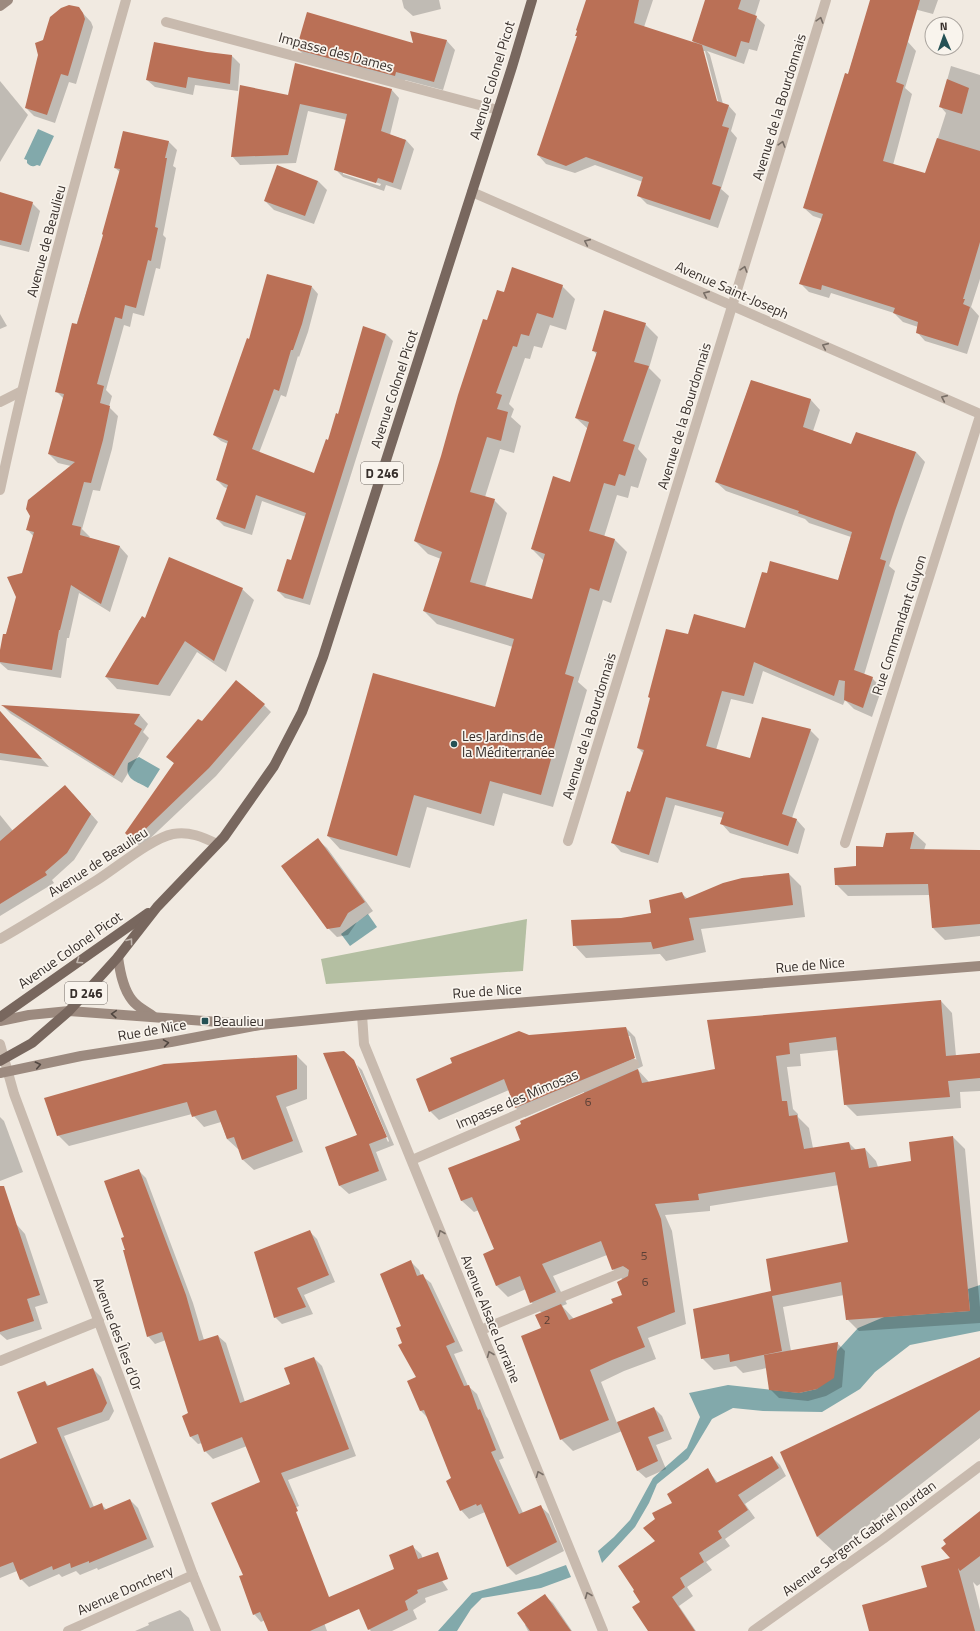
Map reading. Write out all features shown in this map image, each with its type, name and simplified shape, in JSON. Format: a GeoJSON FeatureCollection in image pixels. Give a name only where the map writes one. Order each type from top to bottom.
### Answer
{"type":"FeatureCollection","features":[{"type":"Feature","properties":{"kind":"main road","name":"Avenue Colonel Picot"},"geometry":{"type":"LineString","coordinates":[[2,1060],[32,1043],[70,1011],[118,957],[156,907],[224,837],[274,766],[302,712],[323,657],[532,0]]}},
{"type":"Feature","properties":{"kind":"main road","name":"Avenue Colonel Picot"},"geometry":{"type":"LineString","coordinates":[[0,1017],[156,907]]}},
{"type":"Feature","properties":{"kind":"street"},"geometry":{"type":"LineString","coordinates":[[0,6],[8,0]]}},
{"type":"Feature","properties":{"kind":"street","name":"Avenue de Beaulieu"},"geometry":{"type":"LineString","coordinates":[[0,490],[22,390],[49,282],[126,0]]}},
{"type":"Feature","properties":{"kind":"street","name":"Avenue de la Bourdonnais"},"geometry":{"type":"LineString","coordinates":[[568,841],[826,0]]}},
{"type":"Feature","properties":{"kind":"street","name":"Impasse des Dames"},"geometry":{"type":"LineString","coordinates":[[166,22],[498,110]]}},
{"type":"Feature","properties":{"kind":"street","name":"Avenue Saint-Joseph"},"geometry":{"type":"LineString","coordinates":[[472,192],[980,415]]}},
{"type":"Feature","properties":{"kind":"street"},"geometry":{"type":"LineString","coordinates":[[0,402],[22,390]]}},
{"type":"Feature","properties":{"kind":"street","name":"Rue Commandant Guyon"},"geometry":{"type":"LineString","coordinates":[[846,843],[980,415]]}},
{"type":"Feature","properties":{"kind":"street","name":"Avenue de Beaulieu"},"geometry":{"type":"LineString","coordinates":[[0,939],[96,880],[158,839],[171,834],[183,833],[195,835],[217,844]]}},
{"type":"Feature","properties":{"kind":"street","name":"Rue de Nice"},"geometry":{"type":"LineString","coordinates":[[118,957],[124,987],[132,1001],[153,1016]]}},
{"type":"Feature","properties":{"kind":"street","name":"Rue de Nice"},"geometry":{"type":"LineString","coordinates":[[4,1072],[81,1056],[171,1042],[260,1025],[362,1015],[980,966]]}},
{"type":"Feature","properties":{"kind":"street","name":"Rue de Nice"},"geometry":{"type":"LineString","coordinates":[[0,1021],[29,1015],[70,1011],[153,1016]]}},
{"type":"Feature","properties":{"kind":"street","name":"Avenue Alsace Lorraine"},"geometry":{"type":"LineString","coordinates":[[362,1015],[364,1044],[603,1631]]}},
{"type":"Feature","properties":{"kind":"street"},"geometry":{"type":"LineString","coordinates":[[153,1016],[260,1025]]}},
{"type":"Feature","properties":{"kind":"street","name":"Avenue des Îles d'Or"},"geometry":{"type":"LineString","coordinates":[[0,1044],[4,1072],[14,1094],[193,1576],[216,1631]]}},
{"type":"Feature","properties":{"kind":"street","name":"Impasse des Mimosas"},"geometry":{"type":"LineString","coordinates":[[412,1160],[634,1064]]}},
{"type":"Feature","properties":{"kind":"street"},"geometry":{"type":"LineString","coordinates":[[481,1330],[623,1272]]}},
{"type":"Feature","properties":{"kind":"street"},"geometry":{"type":"LineString","coordinates":[[0,1360],[99,1321]]}},
{"type":"Feature","properties":{"kind":"street","name":"Avenue Sergent Gabriel Jourdan"},"geometry":{"type":"LineString","coordinates":[[753,1631],[883,1539],[980,1466]]}},
{"type":"Feature","properties":{"kind":"street","name":"Avenue Donchery"},"geometry":{"type":"LineString","coordinates":[[68,1631],[193,1576]]}},
{"type":"Feature","properties":{"kind":"green space"},"geometry":{"type":"Polygon","coordinates":[[[527,919],[523,971],[326,984],[321,959],[527,919]]]}},
{"type":"Feature","properties":{"kind":"water"},"geometry":{"type":"Polygon","coordinates":[[[38,129],[54,136],[40,166],[32,166],[27,163],[27,160],[24,159],[38,129]]]}},
{"type":"Feature","properties":{"kind":"water"},"geometry":{"type":"Polygon","coordinates":[[[139,757],[160,769],[148,788],[132,779],[128,773],[128,763],[139,757]]]}},
{"type":"Feature","properties":{"kind":"water"},"geometry":{"type":"Polygon","coordinates":[[[368,914],[377,927],[350,946],[341,934],[368,914]]]}},
{"type":"Feature","properties":{"kind":"water"},"geometry":{"type":"Polygon","coordinates":[[[980,1285],[980,1331],[910,1345],[875,1372],[860,1389],[822,1412],[763,1411],[733,1408],[712,1419],[688,1459],[657,1484],[649,1503],[635,1527],[602,1563],[598,1551],[630,1520],[653,1478],[687,1448],[700,1417],[689,1393],[728,1385],[799,1393],[817,1389],[837,1351],[858,1328],[884,1317],[970,1311],[968,1289],[980,1285]]]}},
{"type":"Feature","properties":{"kind":"water"},"geometry":{"type":"Polygon","coordinates":[[[566,1565],[571,1577],[541,1588],[482,1598],[471,1609],[457,1631],[438,1631],[472,1593],[538,1575],[566,1565]]]}},
{"type":"Feature","properties":{"kind":"building"},"geometry":{"type":"Polygon","coordinates":[[[586,0],[639,0],[634,23],[702,45],[717,101],[729,105],[722,126],[729,128],[712,184],[721,187],[710,220],[637,196],[643,177],[586,157],[566,166],[537,155],[577,36],[575,36],[576,30],[586,0]]]}},
{"type":"Feature","properties":{"kind":"building"},"geometry":{"type":"Polygon","coordinates":[[[705,0],[741,0],[738,9],[757,16],[749,43],[741,41],[736,57],[692,41],[705,0]]]}},
{"type":"Feature","properties":{"kind":"building"},"geometry":{"type":"Polygon","coordinates":[[[870,0],[920,0],[896,82],[904,85],[883,161],[925,173],[937,138],[980,151],[980,242],[963,299],[965,299],[963,304],[970,307],[958,346],[916,333],[918,322],[893,313],[895,308],[822,285],[821,290],[799,284],[823,214],[803,208],[845,73],[848,74],[870,0]]]}},
{"type":"Feature","properties":{"kind":"building"},"geometry":{"type":"Polygon","coordinates":[[[69,5],[79,7],[85,19],[68,76],[61,74],[47,115],[25,108],[38,55],[35,43],[43,40],[50,17],[61,8],[69,5]]]}},
{"type":"Feature","properties":{"kind":"building"},"geometry":{"type":"Polygon","coordinates":[[[307,12],[413,43],[410,31],[447,40],[434,82],[396,72],[395,76],[298,50],[298,43],[307,12]]]}},
{"type":"Feature","properties":{"kind":"building"},"geometry":{"type":"Polygon","coordinates":[[[154,42],[232,55],[230,84],[188,77],[186,88],[146,80],[154,42]]]}},
{"type":"Feature","properties":{"kind":"building"},"geometry":{"type":"Polygon","coordinates":[[[295,63],[392,89],[381,131],[406,140],[393,183],[378,178],[376,183],[334,170],[347,114],[300,104],[288,155],[231,157],[240,85],[288,95],[295,63]]]}},
{"type":"Feature","properties":{"kind":"building"},"geometry":{"type":"Polygon","coordinates":[[[947,79],[969,88],[962,114],[939,107],[947,79]]]}},
{"type":"Feature","properties":{"kind":"building"},"geometry":{"type":"Polygon","coordinates":[[[123,131],[169,141],[165,158],[167,158],[155,227],[158,228],[151,261],[148,260],[136,308],[125,305],[122,319],[115,317],[97,384],[104,386],[100,403],[110,406],[103,440],[91,483],[84,482],[72,525],[81,527],[80,535],[120,546],[101,604],[71,585],[59,630],[52,670],[0,662],[0,650],[3,634],[6,634],[16,597],[7,577],[22,573],[34,532],[26,530],[30,516],[26,509],[28,500],[75,462],[48,454],[64,394],[55,392],[72,323],[77,324],[103,235],[102,234],[120,169],[114,168],[123,131]]]}},
{"type":"Feature","properties":{"kind":"building"},"geometry":{"type":"Polygon","coordinates":[[[277,165],[318,181],[305,216],[264,201],[277,165]]]}},
{"type":"Feature","properties":{"kind":"building"},"geometry":{"type":"Polygon","coordinates":[[[0,192],[33,202],[21,245],[0,240],[0,192]]]}},
{"type":"Feature","properties":{"kind":"building"},"geometry":{"type":"Polygon","coordinates":[[[512,267],[563,285],[553,318],[537,313],[529,336],[521,334],[517,347],[513,346],[496,393],[502,395],[497,409],[508,412],[501,441],[487,437],[470,492],[495,499],[470,582],[532,599],[545,554],[531,549],[553,476],[570,482],[589,422],[575,418],[597,352],[592,351],[604,310],[646,323],[634,362],[649,366],[623,441],[635,445],[625,476],[619,474],[615,486],[604,483],[589,531],[615,539],[599,591],[590,588],[565,674],[574,677],[541,795],[490,781],[481,814],[414,795],[397,856],[327,836],[373,673],[495,707],[514,639],[423,611],[442,552],[414,541],[441,456],[458,395],[483,319],[487,320],[497,290],[504,292],[512,267]]]}},
{"type":"Feature","properties":{"kind":"building"},"geometry":{"type":"Polygon","coordinates":[[[267,274],[312,286],[302,324],[293,350],[291,350],[279,391],[274,389],[252,449],[314,473],[326,439],[328,440],[336,413],[338,414],[363,326],[386,334],[303,599],[277,591],[287,559],[291,560],[306,513],[256,495],[245,529],[216,519],[228,485],[216,480],[228,441],[213,435],[247,338],[249,339],[267,274]]]}},
{"type":"Feature","properties":{"kind":"building"},"geometry":{"type":"Polygon","coordinates":[[[751,380],[811,399],[803,427],[851,444],[856,432],[916,452],[880,559],[886,561],[854,670],[873,677],[863,708],[844,700],[845,681],[839,680],[834,696],[754,662],[744,696],[722,691],[706,746],[750,758],[762,717],[811,729],[782,814],[797,819],[788,846],[720,824],[724,812],[666,797],[649,855],[611,843],[627,791],[630,792],[644,750],[637,748],[650,698],[648,697],[666,629],[688,634],[694,614],[745,628],[762,572],[767,573],[770,561],[838,580],[852,532],[798,513],[799,511],[715,482],[751,380]]]}},
{"type":"Feature","properties":{"kind":"building"},"geometry":{"type":"Polygon","coordinates":[[[169,557],[243,588],[214,661],[185,641],[158,685],[105,677],[142,616],[145,618],[169,557]]]}},
{"type":"Feature","properties":{"kind":"building"},"geometry":{"type":"Polygon","coordinates":[[[236,680],[265,704],[209,768],[133,841],[125,833],[174,763],[166,757],[198,719],[202,721],[236,680]]]}},
{"type":"Feature","properties":{"kind":"building"},"geometry":{"type":"Polygon","coordinates":[[[1,705],[140,714],[134,724],[142,729],[114,776],[1,705]]]}},
{"type":"Feature","properties":{"kind":"building"},"geometry":{"type":"Polygon","coordinates":[[[0,711],[42,759],[0,753],[0,711]]]}},
{"type":"Feature","properties":{"kind":"building"},"geometry":{"type":"Polygon","coordinates":[[[65,785],[91,814],[67,853],[45,872],[47,875],[0,904],[0,841],[65,785]]]}},
{"type":"Feature","properties":{"kind":"building"},"geometry":{"type":"Polygon","coordinates":[[[914,832],[910,849],[980,850],[980,924],[932,928],[928,884],[835,885],[834,868],[856,866],[856,846],[883,847],[886,833],[914,832]]]}},
{"type":"Feature","properties":{"kind":"building"},"geometry":{"type":"Polygon","coordinates":[[[318,838],[365,902],[348,913],[340,927],[327,929],[281,866],[318,838]]]}},
{"type":"Feature","properties":{"kind":"building"},"geometry":{"type":"Polygon","coordinates":[[[789,873],[793,905],[689,918],[694,940],[653,949],[651,942],[573,946],[571,920],[621,918],[651,913],[649,900],[682,892],[685,899],[723,883],[742,878],[789,873]]]}},
{"type":"Feature","properties":{"kind":"building"},"geometry":{"type":"Polygon","coordinates":[[[941,1000],[946,1056],[980,1053],[980,1078],[948,1081],[950,1097],[844,1105],[836,1037],[789,1043],[790,1054],[776,1056],[782,1101],[787,1101],[789,1116],[797,1115],[804,1149],[849,1142],[851,1150],[865,1148],[869,1168],[911,1161],[909,1142],[953,1136],[970,1311],[846,1320],[841,1282],[772,1296],[782,1351],[730,1362],[729,1354],[701,1359],[693,1309],[771,1291],[766,1259],[848,1242],[835,1172],[698,1194],[699,1200],[655,1204],[661,1219],[675,1312],[637,1327],[645,1347],[590,1370],[609,1420],[560,1440],[521,1336],[541,1328],[535,1315],[561,1304],[569,1320],[613,1303],[611,1299],[622,1295],[617,1282],[628,1276],[629,1270],[623,1266],[612,1270],[601,1241],[542,1264],[556,1292],[530,1303],[520,1276],[496,1286],[483,1254],[494,1249],[472,1197],[461,1201],[448,1168],[520,1140],[515,1127],[521,1124],[520,1121],[638,1069],[642,1083],[715,1069],[707,1020],[941,1000]]]}},
{"type":"Feature","properties":{"kind":"building"},"geometry":{"type":"Polygon","coordinates":[[[626,1027],[635,1058],[515,1108],[504,1079],[429,1112],[416,1079],[452,1063],[450,1058],[519,1031],[529,1035],[626,1027]]]}},
{"type":"Feature","properties":{"kind":"building"},"geometry":{"type":"Polygon","coordinates":[[[344,1051],[354,1060],[387,1137],[369,1144],[379,1171],[339,1186],[325,1147],[357,1135],[323,1053],[344,1051]]]}},
{"type":"Feature","properties":{"kind":"building"},"geometry":{"type":"Polygon","coordinates":[[[297,1055],[297,1089],[276,1096],[293,1141],[242,1160],[234,1137],[227,1139],[216,1110],[192,1117],[187,1102],[57,1136],[44,1098],[164,1064],[297,1055]]]}},
{"type":"Feature","properties":{"kind":"building"},"geometry":{"type":"Polygon","coordinates":[[[139,1169],[186,1295],[199,1341],[218,1335],[240,1403],[290,1384],[284,1368],[314,1357],[349,1449],[281,1473],[298,1511],[296,1512],[329,1597],[394,1569],[389,1555],[413,1545],[418,1559],[438,1552],[448,1579],[417,1590],[418,1593],[405,1601],[408,1610],[368,1630],[359,1609],[310,1631],[268,1631],[260,1612],[253,1615],[239,1576],[243,1575],[211,1503],[260,1482],[242,1437],[204,1452],[198,1434],[190,1437],[182,1416],[188,1413],[162,1332],[147,1337],[123,1250],[125,1250],[121,1238],[124,1237],[104,1181],[139,1169]]]}},
{"type":"Feature","properties":{"kind":"building"},"geometry":{"type":"Polygon","coordinates":[[[0,1186],[4,1186],[40,1295],[27,1299],[34,1321],[0,1332],[0,1186]]]}},
{"type":"Feature","properties":{"kind":"building"},"geometry":{"type":"Polygon","coordinates":[[[310,1230],[329,1275],[297,1288],[306,1307],[274,1318],[254,1252],[310,1230]]]}},
{"type":"Feature","properties":{"kind":"building"},"geometry":{"type":"Polygon","coordinates":[[[411,1260],[417,1276],[423,1274],[455,1342],[446,1346],[464,1386],[469,1385],[478,1410],[480,1409],[496,1450],[491,1452],[519,1514],[541,1505],[557,1542],[507,1567],[481,1504],[477,1506],[476,1504],[460,1511],[446,1481],[451,1478],[424,1410],[420,1411],[407,1381],[416,1377],[398,1345],[402,1343],[396,1328],[401,1326],[380,1274],[411,1260]]]}},
{"type":"Feature","properties":{"kind":"building"},"geometry":{"type":"Polygon","coordinates":[[[838,1342],[834,1378],[817,1389],[799,1393],[769,1390],[764,1355],[838,1342]]]}},
{"type":"Feature","properties":{"kind":"building"},"geometry":{"type":"Polygon","coordinates":[[[980,1357],[980,1410],[817,1537],[780,1452],[980,1357]]]}},
{"type":"Feature","properties":{"kind":"building"},"geometry":{"type":"Polygon","coordinates":[[[93,1368],[107,1403],[102,1412],[57,1428],[90,1508],[102,1503],[104,1510],[130,1499],[147,1539],[89,1563],[89,1561],[71,1568],[70,1563],[53,1570],[52,1566],[20,1580],[13,1562],[0,1567],[0,1459],[37,1443],[17,1392],[45,1381],[47,1386],[93,1368]]]}},
{"type":"Feature","properties":{"kind":"building"},"geometry":{"type":"Polygon","coordinates":[[[654,1407],[664,1431],[648,1437],[658,1461],[637,1471],[617,1422],[654,1407]]]}},
{"type":"Feature","properties":{"kind":"building"},"geometry":{"type":"Polygon","coordinates":[[[772,1456],[779,1468],[738,1495],[748,1510],[718,1531],[722,1538],[699,1553],[704,1562],[680,1578],[685,1587],[672,1597],[695,1631],[648,1631],[632,1607],[640,1602],[618,1566],[655,1541],[643,1528],[655,1519],[652,1513],[672,1503],[667,1494],[708,1468],[716,1483],[772,1456]]]}},
{"type":"Feature","properties":{"kind":"building"},"geometry":{"type":"Polygon","coordinates":[[[980,1511],[980,1556],[960,1571],[958,1568],[975,1631],[869,1631],[862,1605],[927,1587],[921,1566],[950,1558],[941,1548],[946,1544],[943,1540],[980,1511]]]}},
{"type":"Feature","properties":{"kind":"building"},"geometry":{"type":"Polygon","coordinates":[[[545,1594],[571,1631],[530,1631],[517,1613],[545,1594]]]}},
{"type":"Feature","properties":{"kind":"place","name":"Les Jardins de la Méditerranée"},"geometry":{"type":"Point","coordinates":[454,744]}},
{"type":"Feature","properties":{"kind":"place","name":"Beaulieu"},"geometry":{"type":"Point","coordinates":[205,1021]}}]}
